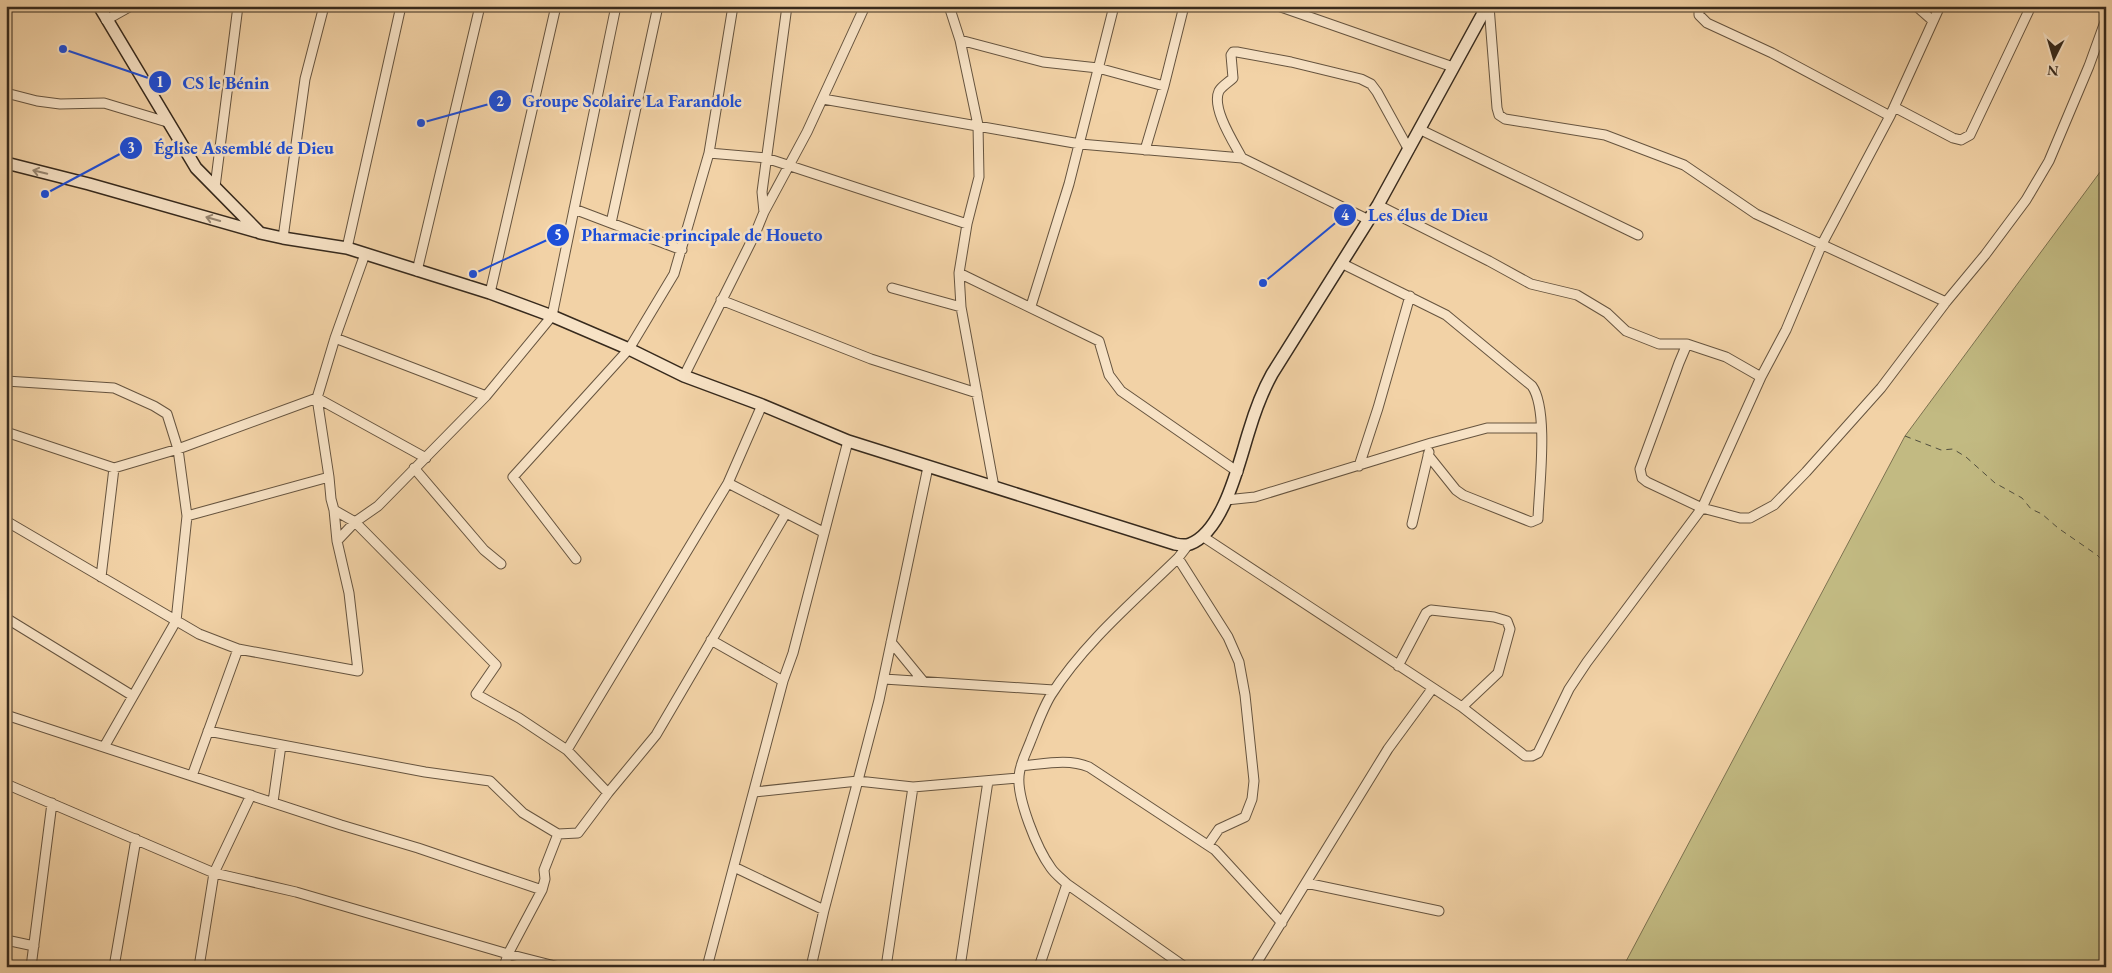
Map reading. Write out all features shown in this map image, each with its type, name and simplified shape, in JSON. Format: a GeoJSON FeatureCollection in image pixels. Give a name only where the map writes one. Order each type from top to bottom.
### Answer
{"type":"FeatureCollection","features":[{"type":"Feature","properties":{"kind":"street"},"geometry":{"type":"LineString","coordinates":[[99,6],[196,168],[260,232]]}},
{"type":"Feature","properties":{"kind":"street"},"geometry":{"type":"LineString","coordinates":[[106,20],[131,6]]}},
{"type":"Feature","properties":{"kind":"street"},"geometry":{"type":"LineString","coordinates":[[215,188],[238,6]]}},
{"type":"Feature","properties":{"kind":"street"},"geometry":{"type":"LineString","coordinates":[[283,238],[305,79],[324,6]]}},
{"type":"Feature","properties":{"kind":"street"},"geometry":{"type":"LineString","coordinates":[[347,248],[401,6]]}},
{"type":"Feature","properties":{"kind":"street"},"geometry":{"type":"LineString","coordinates":[[417,271],[480,6]]}},
{"type":"Feature","properties":{"kind":"street"},"geometry":{"type":"LineString","coordinates":[[490,293],[556,6]]}},
{"type":"Feature","properties":{"kind":"street"},"geometry":{"type":"LineString","coordinates":[[337,541],[355,522],[378,506],[486,396],[552,316],[616,6]]}},
{"type":"Feature","properties":{"kind":"street"},"geometry":{"type":"LineString","coordinates":[[611,223],[658,6]]}},
{"type":"Feature","properties":{"kind":"street"},"geometry":{"type":"LineString","coordinates":[[576,559],[513,477],[630,349],[674,274],[709,153],[733,6]]}},
{"type":"Feature","properties":{"kind":"street"},"geometry":{"type":"LineString","coordinates":[[764,212],[762,192],[787,6]]}},
{"type":"Feature","properties":{"kind":"street"},"geometry":{"type":"LineString","coordinates":[[684,376],[755,234],[764,212],[824,99],[865,6]]}},
{"type":"Feature","properties":{"kind":"street"},"geometry":{"type":"LineString","coordinates":[[949,6],[960,40],[978,126],[980,178],[967,224],[959,273],[961,307],[994,487]]}},
{"type":"Feature","properties":{"kind":"street"},"geometry":{"type":"LineString","coordinates":[[1031,306],[1080,144],[1114,6]]}},
{"type":"Feature","properties":{"kind":"street"},"geometry":{"type":"LineString","coordinates":[[1144,150],[1164,86],[1184,6]]}},
{"type":"Feature","properties":{"kind":"street"},"geometry":{"type":"LineString","coordinates":[[1278,6],[1453,66]]}},
{"type":"Feature","properties":{"kind":"street"},"geometry":{"type":"LineString","coordinates":[[1185,967],[1067,884],[1052,869],[1039,849],[1028,820],[1019,778],[1021,766],[1054,690],[1090,645],[1178,558],[1188,545],[1202,536],[1216,518],[1238,472],[1261,394],[1378,205],[1421,130],[1453,66],[1488,6]]}},
{"type":"Feature","properties":{"kind":"street"},"geometry":{"type":"LineString","coordinates":[[1488,6],[1496,108],[1499,115],[1505,119],[1605,135],[1684,165],[1756,214],[1946,302]]}},
{"type":"Feature","properties":{"kind":"street"},"geometry":{"type":"LineString","coordinates":[[1699,6],[1698,15],[1708,23],[1772,53],[1890,116]]}},
{"type":"Feature","properties":{"kind":"street"},"geometry":{"type":"LineString","coordinates":[[1916,6],[1933,21]]}},
{"type":"Feature","properties":{"kind":"street"},"geometry":{"type":"LineString","coordinates":[[1202,536],[1462,707],[1525,756],[1532,756],[1538,753],[1569,689],[1587,662],[1702,508],[1761,377],[1786,330],[1822,244],[1890,116],[1940,6]]}},
{"type":"Feature","properties":{"kind":"street"},"geometry":{"type":"LineString","coordinates":[[1894,107],[1953,138],[1961,140],[1970,135],[2031,6]]}},
{"type":"Feature","properties":{"kind":"street"},"geometry":{"type":"LineString","coordinates":[[1687,344],[1640,469],[1642,478],[1702,508],[1740,518],[1750,518],[1774,505],[1875,396],[1946,302],[1985,256],[2026,200],[2049,161],[2089,66],[2106,19]]}},
{"type":"Feature","properties":{"kind":"street"},"geometry":{"type":"LineString","coordinates":[[960,40],[1043,62],[1098,68],[1164,86]]}},
{"type":"Feature","properties":{"kind":"street"},"geometry":{"type":"LineString","coordinates":[[1242,158],[1222,119],[1217,102],[1220,88],[1233,78],[1231,55],[1233,52],[1291,62],[1361,79],[1371,84],[1410,150]]}},
{"type":"Feature","properties":{"kind":"street"},"geometry":{"type":"LineString","coordinates":[[6,93],[36,101],[60,104],[104,103],[167,122]]}},
{"type":"Feature","properties":{"kind":"street"},"geometry":{"type":"LineString","coordinates":[[824,99],[1080,144],[1242,158],[1369,220]]}},
{"type":"Feature","properties":{"kind":"street"},"geometry":{"type":"LineString","coordinates":[[1421,130],[1638,235]]}},
{"type":"Feature","properties":{"kind":"street"},"geometry":{"type":"LineString","coordinates":[[709,153],[766,158],[967,224]]}},
{"type":"Feature","properties":{"kind":"street"},"geometry":{"type":"LineString","coordinates":[[6,163],[283,238],[347,248],[490,293],[552,316],[630,349],[684,376],[762,404],[848,441],[928,468],[1175,544],[1188,545]]}},
{"type":"Feature","properties":{"kind":"street"},"geometry":{"type":"LineString","coordinates":[[1378,205],[1531,284],[1577,295],[1607,313],[1626,331],[1659,344],[1687,344],[1726,357],[1761,377]]}},
{"type":"Feature","properties":{"kind":"street"},"geometry":{"type":"LineString","coordinates":[[574,209],[682,250]]}},
{"type":"Feature","properties":{"kind":"street"},"geometry":{"type":"LineString","coordinates":[[6,521],[199,634],[238,649],[358,672],[348,593],[337,541],[334,510],[330,499],[330,478],[317,398],[366,254]]}},
{"type":"Feature","properties":{"kind":"street"},"geometry":{"type":"LineString","coordinates":[[1341,263],[1446,315],[1532,386],[1540,404],[1538,518],[1531,522],[1463,495],[1456,490],[1428,455]]}},
{"type":"Feature","properties":{"kind":"street"},"geometry":{"type":"LineString","coordinates":[[959,273],[1031,306],[1099,341],[1109,374],[1121,391],[1238,472]]}},
{"type":"Feature","properties":{"kind":"street"},"geometry":{"type":"LineString","coordinates":[[892,288],[961,307]]}},
{"type":"Feature","properties":{"kind":"street"},"geometry":{"type":"LineString","coordinates":[[1359,466],[1378,408],[1410,296]]}},
{"type":"Feature","properties":{"kind":"street"},"geometry":{"type":"LineString","coordinates":[[721,300],[871,359],[977,393]]}},
{"type":"Feature","properties":{"kind":"street"},"geometry":{"type":"LineString","coordinates":[[336,338],[486,396]]}},
{"type":"Feature","properties":{"kind":"street"},"geometry":{"type":"LineString","coordinates":[[6,381],[114,388],[167,414],[178,449],[187,516],[176,621],[104,747]]}},
{"type":"Feature","properties":{"kind":"street"},"geometry":{"type":"LineString","coordinates":[[6,432],[114,468],[178,449],[317,398],[426,458]]}},
{"type":"Feature","properties":{"kind":"street"},"geometry":{"type":"LineString","coordinates":[[567,750],[728,483],[762,404]]}},
{"type":"Feature","properties":{"kind":"street"},"geometry":{"type":"LineString","coordinates":[[1226,500],[1255,497],[1431,443],[1487,428],[1541,428]]}},
{"type":"Feature","properties":{"kind":"street"},"geometry":{"type":"LineString","coordinates":[[707,967],[783,681],[793,653],[848,441]]}},
{"type":"Feature","properties":{"kind":"street"},"geometry":{"type":"LineString","coordinates":[[1412,524],[1431,443]]}},
{"type":"Feature","properties":{"kind":"street"},"geometry":{"type":"LineString","coordinates":[[101,577],[114,468]]}},
{"type":"Feature","properties":{"kind":"street"},"geometry":{"type":"LineString","coordinates":[[414,468],[484,550],[500,564]]}},
{"type":"Feature","properties":{"kind":"street"},"geometry":{"type":"LineString","coordinates":[[811,967],[884,679],[928,468]]}},
{"type":"Feature","properties":{"kind":"street"},"geometry":{"type":"LineString","coordinates":[[187,516],[330,478]]}},
{"type":"Feature","properties":{"kind":"street"},"geometry":{"type":"LineString","coordinates":[[728,483],[823,532]]}},
{"type":"Feature","properties":{"kind":"street"},"geometry":{"type":"LineString","coordinates":[[334,510],[355,522],[496,664],[476,694],[519,718],[567,750],[608,793]]}},
{"type":"Feature","properties":{"kind":"street"},"geometry":{"type":"LineString","coordinates":[[208,731],[425,772],[490,781],[522,813],[558,834],[578,833],[656,735],[786,513]]}},
{"type":"Feature","properties":{"kind":"street"},"geometry":{"type":"LineString","coordinates":[[1178,558],[1228,638],[1239,662],[1245,695],[1254,781],[1252,799],[1245,817],[1219,829],[1208,845]]}},
{"type":"Feature","properties":{"kind":"street"},"geometry":{"type":"LineString","coordinates":[[1398,666],[1426,613],[1431,610],[1494,617],[1507,621],[1510,630],[1498,673],[1462,707]]}},
{"type":"Feature","properties":{"kind":"street"},"geometry":{"type":"LineString","coordinates":[[6,618],[133,696]]}},
{"type":"Feature","properties":{"kind":"street"},"geometry":{"type":"LineString","coordinates":[[711,640],[783,681]]}},
{"type":"Feature","properties":{"kind":"street"},"geometry":{"type":"LineString","coordinates":[[891,642],[923,682]]}},
{"type":"Feature","properties":{"kind":"street"},"geometry":{"type":"LineString","coordinates":[[192,776],[238,649]]}},
{"type":"Feature","properties":{"kind":"street"},"geometry":{"type":"LineString","coordinates":[[884,679],[1054,690]]}},
{"type":"Feature","properties":{"kind":"street"},"geometry":{"type":"LineString","coordinates":[[1254,967],[1388,749],[1432,689]]}},
{"type":"Feature","properties":{"kind":"street"},"geometry":{"type":"LineString","coordinates":[[6,715],[542,890]]}},
{"type":"Feature","properties":{"kind":"street"},"geometry":{"type":"LineString","coordinates":[[273,802],[281,745]]}},
{"type":"Feature","properties":{"kind":"street"},"geometry":{"type":"LineString","coordinates":[[1021,766],[1079,762],[1089,767],[1208,845],[1282,923]]}},
{"type":"Feature","properties":{"kind":"street"},"geometry":{"type":"LineString","coordinates":[[754,792],[858,781],[913,787],[1019,778]]}},
{"type":"Feature","properties":{"kind":"street"},"geometry":{"type":"LineString","coordinates":[[960,967],[988,781]]}},
{"type":"Feature","properties":{"kind":"street"},"geometry":{"type":"LineString","coordinates":[[6,784],[214,873],[296,892],[559,967]]}},
{"type":"Feature","properties":{"kind":"street"},"geometry":{"type":"LineString","coordinates":[[886,967],[913,787]]}},
{"type":"Feature","properties":{"kind":"street"},"geometry":{"type":"LineString","coordinates":[[199,967],[214,873],[251,795]]}},
{"type":"Feature","properties":{"kind":"street"},"geometry":{"type":"LineString","coordinates":[[31,967],[52,803]]}},
{"type":"Feature","properties":{"kind":"street"},"geometry":{"type":"LineString","coordinates":[[504,967],[508,954],[542,890],[545,879],[544,870],[558,834]]}},
{"type":"Feature","properties":{"kind":"street"},"geometry":{"type":"LineString","coordinates":[[114,967],[136,839]]}},
{"type":"Feature","properties":{"kind":"street"},"geometry":{"type":"LineString","coordinates":[[734,867],[824,910]]}},
{"type":"Feature","properties":{"kind":"street"},"geometry":{"type":"LineString","coordinates":[[1306,883],[1440,911]]}},
{"type":"Feature","properties":{"kind":"street"},"geometry":{"type":"LineString","coordinates":[[1039,967],[1067,884]]}},
{"type":"Feature","properties":{"kind":"street"},"geometry":{"type":"LineString","coordinates":[[6,940],[34,946]]}},
{"type":"Feature","properties":{"kind":"shaded area"},"geometry":{"type":"Polygon","coordinates":[[[2106,164],[2106,967],[1623,967],[1905,436],[2106,164]]]}},
{"type":"Feature","properties":{"kind":"ferry route"},"geometry":{"type":"LineString","coordinates":[[1905,436],[1941,450],[1953,449],[1966,457],[1995,483],[2022,498],[2031,509],[2042,514],[2058,528],[2097,555],[2106,564]]}},
{"type":"Feature","properties":{"kind":"place","name":"CS le Bénin"},"geometry":{"type":"Point","coordinates":[63,49]}},
{"type":"Feature","properties":{"kind":"place","name":"Groupe Scolaire La Farandole"},"geometry":{"type":"Point","coordinates":[421,123]}},
{"type":"Feature","properties":{"kind":"place","name":"Église Assemblé de Dieu"},"geometry":{"type":"Point","coordinates":[45,194]}},
{"type":"Feature","properties":{"kind":"place","name":"Pharmacie principale de Houeto"},"geometry":{"type":"Point","coordinates":[473,274]}},
{"type":"Feature","properties":{"kind":"place","name":"Les élus de Dieu"},"geometry":{"type":"Point","coordinates":[1263,283]}}]}
